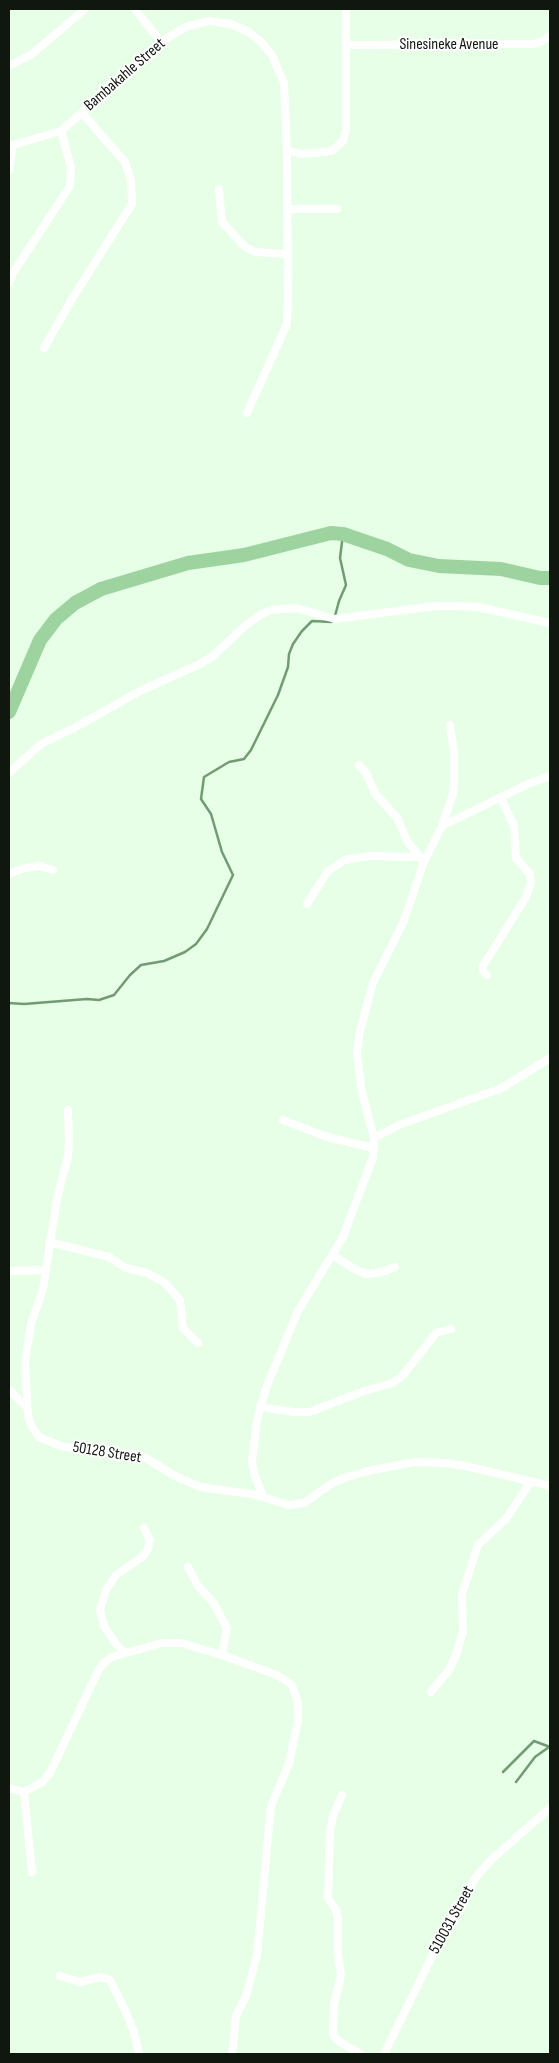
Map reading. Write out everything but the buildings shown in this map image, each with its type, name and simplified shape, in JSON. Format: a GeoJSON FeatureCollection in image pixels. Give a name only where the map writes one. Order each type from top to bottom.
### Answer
{"type":"FeatureCollection","features":[{"type":"Feature","properties":{"kind":"street"},"geometry":{"type":"LineString","coordinates":[[9,66],[32,54],[86,9]]}},
{"type":"Feature","properties":{"kind":"street"},"geometry":{"type":"LineString","coordinates":[[134,9],[160,42]]}},
{"type":"Feature","properties":{"kind":"street"},"geometry":{"type":"LineString","coordinates":[[287,150],[301,154],[328,153],[336,149],[343,141],[347,122],[346,9]]}},
{"type":"Feature","properties":{"kind":"street","name":"Bambakahle Street"},"geometry":{"type":"LineString","coordinates":[[11,145],[61,131],[160,42],[185,28],[209,21],[231,24],[253,35],[272,55],[280,72],[285,96],[288,254],[287,324],[247,413]]}},
{"type":"Feature","properties":{"kind":"street","name":"Sinesineke Avenue"},"geometry":{"type":"LineString","coordinates":[[346,45],[530,44],[539,43],[550,36]]}},
{"type":"Feature","properties":{"kind":"street"},"geometry":{"type":"LineString","coordinates":[[44,348],[72,299],[132,204],[131,180],[125,162],[82,113]]}},
{"type":"Feature","properties":{"kind":"street"},"geometry":{"type":"LineString","coordinates":[[9,282],[12,273],[70,186],[71,167],[61,131]]}},
{"type":"Feature","properties":{"kind":"street"},"geometry":{"type":"LineString","coordinates":[[9,170],[11,145]]}},
{"type":"Feature","properties":{"kind":"street"},"geometry":{"type":"LineString","coordinates":[[219,189],[222,222],[245,247],[255,252],[288,254]]}},
{"type":"Feature","properties":{"kind":"street"},"geometry":{"type":"LineString","coordinates":[[287,208],[337,209]]}},
{"type":"Feature","properties":{"kind":"street"},"geometry":{"type":"LineString","coordinates":[[9,773],[41,744],[76,727],[142,690],[200,664],[213,656],[245,626],[271,610],[296,608],[335,619],[435,606],[460,606],[478,607],[550,623]]}},
{"type":"Feature","properties":{"kind":"street"},"geometry":{"type":"LineString","coordinates":[[264,1496],[255,1476],[252,1462],[260,1407],[288,1332],[306,1295],[332,1255],[349,1223],[370,1167],[374,1138],[362,1092],[358,1066],[357,1054],[360,1031],[373,983],[403,923],[422,860],[442,826],[453,794],[454,751],[450,725]]}},
{"type":"Feature","properties":{"kind":"street"},"geometry":{"type":"LineString","coordinates":[[359,765],[366,773],[375,793],[398,819],[407,841],[422,860]]}},
{"type":"Feature","properties":{"kind":"street"},"geometry":{"type":"LineString","coordinates":[[442,826],[528,784],[550,776]]}},
{"type":"Feature","properties":{"kind":"street"},"geometry":{"type":"LineString","coordinates":[[487,975],[483,971],[483,966],[526,897],[531,883],[530,874],[516,858],[514,826],[501,798]]}},
{"type":"Feature","properties":{"kind":"street"},"geometry":{"type":"LineString","coordinates":[[307,904],[328,871],[345,860],[370,856],[422,860]]}},
{"type":"Feature","properties":{"kind":"street"},"geometry":{"type":"LineString","coordinates":[[9,874],[24,868],[39,866],[54,870]]}},
{"type":"Feature","properties":{"kind":"street"},"geometry":{"type":"LineString","coordinates":[[374,1138],[399,1125],[502,1088],[550,1058]]}},
{"type":"Feature","properties":{"kind":"street","name":"50128 Street"},"geometry":{"type":"LineString","coordinates":[[68,1110],[68,1156],[57,1199],[43,1289],[31,1324],[25,1364],[27,1407],[35,1433],[46,1441],[79,1449],[133,1454],[146,1458],[175,1476],[200,1487],[264,1496],[280,1503],[297,1505],[304,1503],[331,1484],[344,1478],[372,1470],[414,1462],[466,1466],[550,1486]]}},
{"type":"Feature","properties":{"kind":"street"},"geometry":{"type":"LineString","coordinates":[[283,1120],[327,1137],[374,1148]]}},
{"type":"Feature","properties":{"kind":"street"},"geometry":{"type":"LineString","coordinates":[[49,1242],[108,1258],[126,1268],[147,1273],[164,1282],[180,1300],[183,1328],[198,1343]]}},
{"type":"Feature","properties":{"kind":"street"},"geometry":{"type":"LineString","coordinates":[[332,1255],[358,1271],[367,1274],[383,1272],[395,1267]]}},
{"type":"Feature","properties":{"kind":"street"},"geometry":{"type":"LineString","coordinates":[[9,1271],[46,1270]]}},
{"type":"Feature","properties":{"kind":"street"},"geometry":{"type":"LineString","coordinates":[[260,1407],[294,1412],[310,1412],[364,1391],[393,1383],[404,1374],[436,1333],[451,1329]]}},
{"type":"Feature","properties":{"kind":"street"},"geometry":{"type":"LineString","coordinates":[[9,1390],[27,1407]]}},
{"type":"Feature","properties":{"kind":"street"},"geometry":{"type":"LineString","coordinates":[[431,1692],[449,1670],[456,1655],[463,1632],[462,1594],[478,1544],[506,1519],[531,1481]]}},
{"type":"Feature","properties":{"kind":"street"},"geometry":{"type":"LineString","coordinates":[[124,1652],[104,1626],[100,1610],[106,1590],[116,1575],[142,1557],[148,1549],[150,1540],[144,1528]]}},
{"type":"Feature","properties":{"kind":"street"},"geometry":{"type":"LineString","coordinates":[[188,1567],[198,1586],[212,1602],[227,1628],[222,1655]]}},
{"type":"Feature","properties":{"kind":"street"},"geometry":{"type":"LineString","coordinates":[[9,1788],[24,1792],[41,1783],[50,1772],[102,1664],[112,1656],[173,1642],[191,1645],[284,1679],[292,1686],[298,1703],[298,1720],[292,1754],[271,1806],[257,1955],[246,1996],[236,2016],[232,2054]]}},
{"type":"Feature","properties":{"kind":"street"},"geometry":{"type":"LineString","coordinates":[[24,1792],[32,1872]]}},
{"type":"Feature","properties":{"kind":"street"},"geometry":{"type":"LineString","coordinates":[[342,1795],[333,1816],[330,1831],[328,1898],[336,1910],[338,1920],[338,1954],[341,1975],[334,2005],[334,2034],[337,2040],[360,2054]]}},
{"type":"Feature","properties":{"kind":"street","name":"510031 Street"},"geometry":{"type":"LineString","coordinates":[[384,2054],[439,1942],[476,1877],[493,1858],[550,1808]]}},
{"type":"Feature","properties":{"kind":"street"},"geometry":{"type":"LineString","coordinates":[[60,1976],[80,1982],[100,1978],[110,1980],[134,2032],[139,2054]]}},
{"type":"Feature","properties":{"kind":"waterway"},"geometry":{"type":"LineString","coordinates":[[9,712],[40,640],[56,619],[75,603],[101,589],[188,563],[244,555],[331,533],[343,534],[387,549],[409,560],[439,566],[501,569],[540,578],[550,578]]}},
{"type":"Feature","properties":{"kind":"waterway"},"geometry":{"type":"LineString","coordinates":[[335,616],[346,585],[340,558],[343,534]]}},
{"type":"Feature","properties":{"kind":"waterway"},"geometry":{"type":"LineString","coordinates":[[9,1003],[99,1000],[114,995],[141,965],[164,961],[185,952],[196,944],[207,929],[233,875],[222,852],[211,814],[201,799],[204,777],[229,762],[244,759],[251,750],[278,695],[288,667],[289,654],[293,644],[312,621],[333,621]]}},
{"type":"Feature","properties":{"kind":"waterway"},"geometry":{"type":"LineString","coordinates":[[503,1772],[534,1741],[550,1747]]}},
{"type":"Feature","properties":{"kind":"waterway"},"geometry":{"type":"LineString","coordinates":[[516,1782],[535,1757],[549,1747]]}}]}
